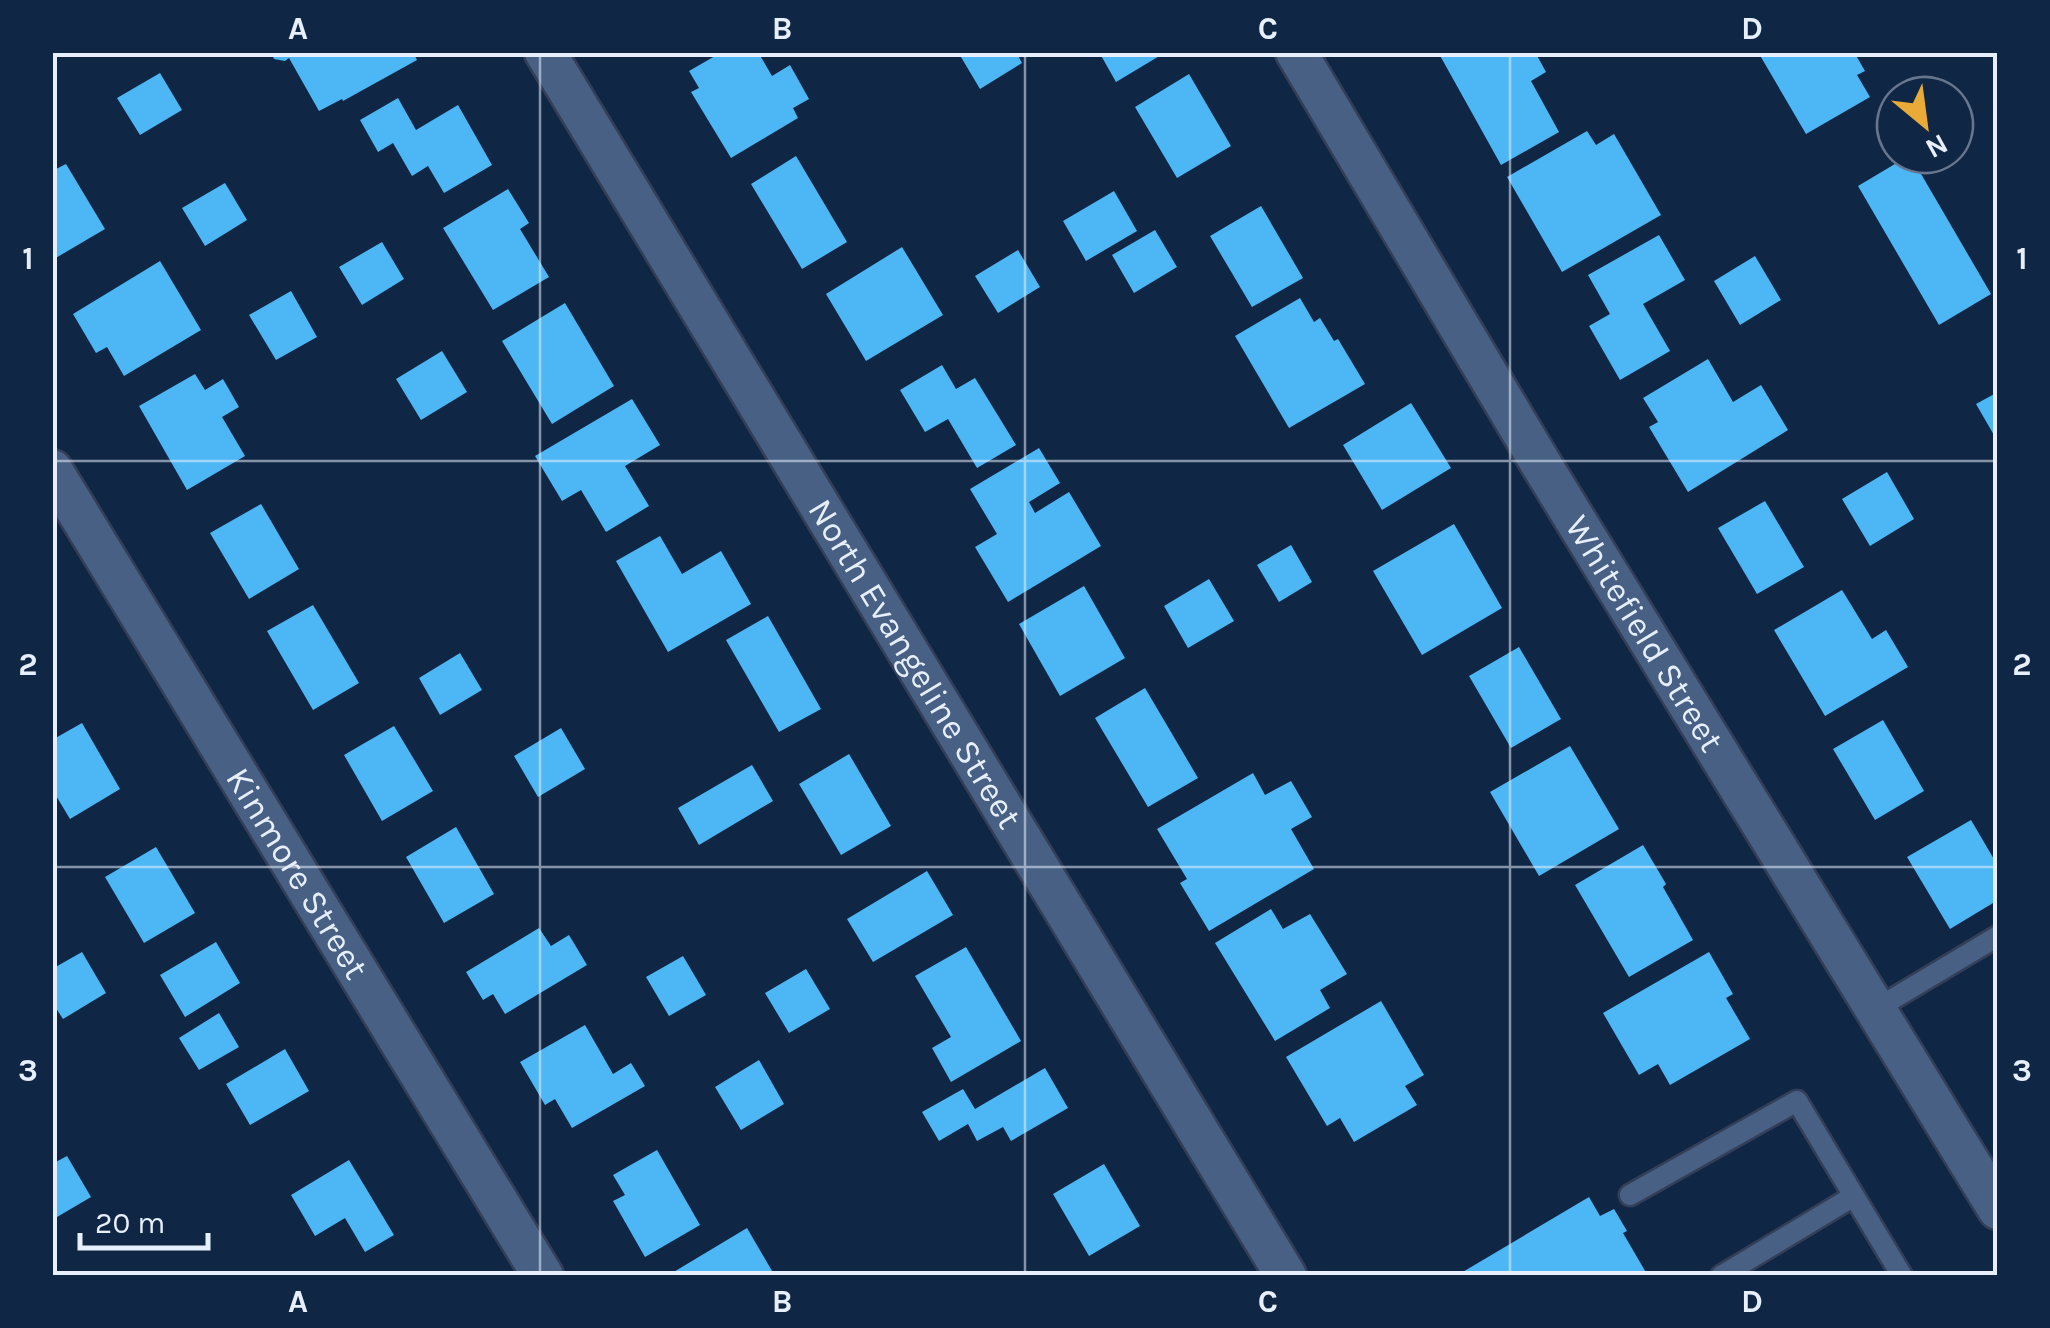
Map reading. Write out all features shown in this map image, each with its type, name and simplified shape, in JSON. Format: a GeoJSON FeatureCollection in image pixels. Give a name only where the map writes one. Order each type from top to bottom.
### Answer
{"type":"FeatureCollection","features":[{"type":"Feature","properties":{"kind":"street","name":"North Evangeline Street"},"geometry":{"type":"LineString","coordinates":[[546,52],[1286,1276]]}},
{"type":"Feature","properties":{"kind":"street","name":"Whitefield Street"},"geometry":{"type":"LineString","coordinates":[[1296,52],[1552,480],[1998,1209]]}},
{"type":"Feature","properties":{"kind":"street","name":"Kinmore Street"},"geometry":{"type":"LineString","coordinates":[[52,470],[543,1276]]}},
{"type":"Feature","properties":{"kind":"lane"},"geometry":{"type":"LineString","coordinates":[[1876,1009],[1998,936]]}},
{"type":"Feature","properties":{"kind":"lane"},"geometry":{"type":"LineString","coordinates":[[1630,1195],[1797,1101],[1902,1276]]}},
{"type":"Feature","properties":{"kind":"lane"},"geometry":{"type":"LineString","coordinates":[[1721,1276],[1854,1196]]}},
{"type":"Feature","properties":{"kind":"building"},"geometry":{"type":"Polygon","coordinates":[[[271,52],[413,52],[417,60],[319,111],[289,58],[274,59],[271,52]]]}},
{"type":"Feature","properties":{"kind":"building"},"geometry":{"type":"Polygon","coordinates":[[[722,52],[758,52],[772,76],[790,65],[809,99],[793,108],[798,118],[731,158],[691,92],[699,88],[689,71],[722,52]]]}},
{"type":"Feature","properties":{"kind":"building"},"geometry":{"type":"Polygon","coordinates":[[[958,52],[1016,52],[1022,63],[980,89],[958,52]]]}},
{"type":"Feature","properties":{"kind":"building"},"geometry":{"type":"Polygon","coordinates":[[[1099,52],[1166,52],[1116,82],[1099,52]]]}},
{"type":"Feature","properties":{"kind":"building"},"geometry":{"type":"Polygon","coordinates":[[[1438,52],[1535,52],[1546,72],[1531,81],[1559,132],[1501,165],[1438,52]]]}},
{"type":"Feature","properties":{"kind":"building"},"geometry":{"type":"Polygon","coordinates":[[[1758,52],[1854,52],[1865,71],[1857,75],[1870,97],[1806,134],[1758,52]]]}},
{"type":"Feature","properties":{"kind":"building"},"geometry":{"type":"Polygon","coordinates":[[[160,73],[182,110],[140,135],[117,98],[160,73]]]}},
{"type":"Feature","properties":{"kind":"building"},"geometry":{"type":"Polygon","coordinates":[[[1189,74],[1231,146],[1177,178],[1135,107],[1189,74]]]}},
{"type":"Feature","properties":{"kind":"building"},"geometry":{"type":"Polygon","coordinates":[[[398,98],[416,130],[458,105],[492,165],[444,193],[428,166],[412,176],[393,143],[378,152],[360,120],[398,98]]]}},
{"type":"Feature","properties":{"kind":"building"},"geometry":{"type":"Polygon","coordinates":[[[1587,131],[1596,145],[1614,134],[1661,215],[1562,272],[1507,177],[1587,131]]]}},
{"type":"Feature","properties":{"kind":"building"},"geometry":{"type":"Polygon","coordinates":[[[796,156],[847,242],[802,269],[751,184],[796,156]]]}},
{"type":"Feature","properties":{"kind":"building"},"geometry":{"type":"Polygon","coordinates":[[[66,164],[105,229],[54,259],[52,171],[66,164]]]}},
{"type":"Feature","properties":{"kind":"building"},"geometry":{"type":"Polygon","coordinates":[[[1876,175],[1922,175],[1991,294],[1939,325],[1858,186],[1876,175]]]}},
{"type":"Feature","properties":{"kind":"building"},"geometry":{"type":"Polygon","coordinates":[[[225,183],[247,220],[205,246],[182,208],[225,183]]]}},
{"type":"Feature","properties":{"kind":"building"},"geometry":{"type":"Polygon","coordinates":[[[508,189],[529,223],[520,229],[549,277],[493,310],[443,228],[508,189]]]}},
{"type":"Feature","properties":{"kind":"building"},"geometry":{"type":"Polygon","coordinates":[[[1114,191],[1137,231],[1086,261],[1063,221],[1114,191]]]}},
{"type":"Feature","properties":{"kind":"building"},"geometry":{"type":"Polygon","coordinates":[[[1261,206],[1303,278],[1252,307],[1210,236],[1261,206]]]}},
{"type":"Feature","properties":{"kind":"building"},"geometry":{"type":"Polygon","coordinates":[[[1155,230],[1177,267],[1134,293],[1112,255],[1155,230]]]}},
{"type":"Feature","properties":{"kind":"building"},"geometry":{"type":"Polygon","coordinates":[[[1659,235],[1685,280],[1643,304],[1670,351],[1620,380],[1589,326],[1610,314],[1588,275],[1659,235]]]}},
{"type":"Feature","properties":{"kind":"building"},"geometry":{"type":"Polygon","coordinates":[[[382,242],[404,279],[362,305],[339,267],[382,242]]]}},
{"type":"Feature","properties":{"kind":"building"},"geometry":{"type":"Polygon","coordinates":[[[902,247],[943,315],[866,361],[826,294],[902,247]]]}},
{"type":"Feature","properties":{"kind":"building"},"geometry":{"type":"Polygon","coordinates":[[[1018,250],[1040,287],[998,313],[975,276],[1018,250]]]}},
{"type":"Feature","properties":{"kind":"building"},"geometry":{"type":"Polygon","coordinates":[[[1755,256],[1781,300],[1740,325],[1714,281],[1755,256]]]}},
{"type":"Feature","properties":{"kind":"building"},"geometry":{"type":"Polygon","coordinates":[[[160,261],[201,330],[124,376],[107,347],[96,353],[73,314],[160,261]]]}},
{"type":"Feature","properties":{"kind":"building"},"geometry":{"type":"Polygon","coordinates":[[[291,291],[317,337],[276,360],[249,315],[291,291]]]}},
{"type":"Feature","properties":{"kind":"building"},"geometry":{"type":"Polygon","coordinates":[[[1300,298],[1314,322],[1320,318],[1334,341],[1338,339],[1365,384],[1289,428],[1235,336],[1300,298]]]}},
{"type":"Feature","properties":{"kind":"building"},"geometry":{"type":"Polygon","coordinates":[[[565,303],[614,386],[552,424],[502,341],[565,303]]]}},
{"type":"Feature","properties":{"kind":"building"},"geometry":{"type":"Polygon","coordinates":[[[442,351],[467,392],[421,420],[396,379],[442,351]]]}},
{"type":"Feature","properties":{"kind":"building"},"geometry":{"type":"Polygon","coordinates":[[[1708,359],[1733,402],[1761,385],[1788,430],[1688,492],[1649,427],[1658,422],[1643,398],[1708,359]]]}},
{"type":"Feature","properties":{"kind":"building"},"geometry":{"type":"Polygon","coordinates":[[[942,365],[956,389],[975,378],[1016,445],[977,468],[948,419],[925,432],[900,390],[942,365]]]}},
{"type":"Feature","properties":{"kind":"building"},"geometry":{"type":"Polygon","coordinates":[[[195,374],[205,390],[223,379],[239,407],[222,417],[245,456],[187,490],[139,406],[195,374]]]}},
{"type":"Feature","properties":{"kind":"building"},"geometry":{"type":"Polygon","coordinates":[[[1998,392],[1998,442],[1976,404],[1998,392]]]}},
{"type":"Feature","properties":{"kind":"building"},"geometry":{"type":"Polygon","coordinates":[[[632,399],[660,445],[625,466],[649,506],[606,532],[581,490],[562,501],[535,456],[632,399]]]}},
{"type":"Feature","properties":{"kind":"building"},"geometry":{"type":"Polygon","coordinates":[[[1411,403],[1451,468],[1382,510],[1343,445],[1411,403]]]}},
{"type":"Feature","properties":{"kind":"building"},"geometry":{"type":"Polygon","coordinates":[[[1039,448],[1060,483],[1029,502],[1035,513],[1069,492],[1101,546],[1008,602],[975,547],[997,534],[970,489],[1039,448]]]}},
{"type":"Feature","properties":{"kind":"building"},"geometry":{"type":"Polygon","coordinates":[[[1887,472],[1914,519],[1870,546],[1842,499],[1887,472]]]}},
{"type":"Feature","properties":{"kind":"building"},"geometry":{"type":"Polygon","coordinates":[[[1765,501],[1804,567],[1757,594],[1718,528],[1765,501]]]}},
{"type":"Feature","properties":{"kind":"building"},"geometry":{"type":"Polygon","coordinates":[[[261,504],[299,569],[249,599],[210,533],[261,504]]]}},
{"type":"Feature","properties":{"kind":"building"},"geometry":{"type":"Polygon","coordinates":[[[1454,524],[1502,608],[1422,655],[1373,571],[1454,524]]]}},
{"type":"Feature","properties":{"kind":"building"},"geometry":{"type":"Polygon","coordinates":[[[660,536],[682,574],[721,551],[751,604],[668,652],[616,561],[660,536]]]}},
{"type":"Feature","properties":{"kind":"building"},"geometry":{"type":"Polygon","coordinates":[[[1291,545],[1312,582],[1279,602],[1257,565],[1291,545]]]}},
{"type":"Feature","properties":{"kind":"building"},"geometry":{"type":"Polygon","coordinates":[[[1209,579],[1234,621],[1188,648],[1164,606],[1209,579]]]}},
{"type":"Feature","properties":{"kind":"building"},"geometry":{"type":"Polygon","coordinates":[[[1084,586],[1125,658],[1060,696],[1019,624],[1084,586]]]}},
{"type":"Feature","properties":{"kind":"building"},"geometry":{"type":"Polygon","coordinates":[[[1842,590],[1872,639],[1886,630],[1908,667],[1825,716],[1774,630],[1842,590]]]}},
{"type":"Feature","properties":{"kind":"building"},"geometry":{"type":"Polygon","coordinates":[[[313,605],[359,683],[313,710],[267,631],[313,605]]]}},
{"type":"Feature","properties":{"kind":"building"},"geometry":{"type":"Polygon","coordinates":[[[768,616],[821,709],[779,732],[726,640],[768,616]]]}},
{"type":"Feature","properties":{"kind":"building"},"geometry":{"type":"Polygon","coordinates":[[[1519,647],[1561,719],[1511,748],[1469,676],[1519,647]]]}},
{"type":"Feature","properties":{"kind":"building"},"geometry":{"type":"Polygon","coordinates":[[[460,653],[482,690],[440,715],[419,678],[460,653]]]}},
{"type":"Feature","properties":{"kind":"building"},"geometry":{"type":"Polygon","coordinates":[[[1145,688],[1198,778],[1148,807],[1095,718],[1145,688]]]}},
{"type":"Feature","properties":{"kind":"building"},"geometry":{"type":"Polygon","coordinates":[[[1883,720],[1924,791],[1875,820],[1833,749],[1883,720]]]}},
{"type":"Feature","properties":{"kind":"building"},"geometry":{"type":"Polygon","coordinates":[[[82,723],[120,789],[70,819],[52,789],[52,740],[82,723]]]}},
{"type":"Feature","properties":{"kind":"building"},"geometry":{"type":"Polygon","coordinates":[[[394,726],[433,791],[382,821],[344,755],[394,726]]]}},
{"type":"Feature","properties":{"kind":"building"},"geometry":{"type":"Polygon","coordinates":[[[561,728],[585,769],[538,797],[514,756],[561,728]]]}},
{"type":"Feature","properties":{"kind":"building"},"geometry":{"type":"Polygon","coordinates":[[[1570,746],[1619,829],[1539,876],[1490,792],[1570,746]]]}},
{"type":"Feature","properties":{"kind":"building"},"geometry":{"type":"Polygon","coordinates":[[[849,754],[891,826],[841,855],[799,784],[849,754]]]}},
{"type":"Feature","properties":{"kind":"building"},"geometry":{"type":"Polygon","coordinates":[[[752,765],[773,801],[699,845],[678,808],[752,765]]]}},
{"type":"Feature","properties":{"kind":"building"},"geometry":{"type":"Polygon","coordinates":[[[1253,773],[1265,795],[1291,781],[1312,817],[1291,829],[1314,869],[1209,931],[1180,883],[1187,879],[1157,829],[1253,773]]]}},
{"type":"Feature","properties":{"kind":"building"},"geometry":{"type":"Polygon","coordinates":[[[1971,820],[1998,866],[1998,900],[1950,929],[1907,857],[1971,820]]]}},
{"type":"Feature","properties":{"kind":"building"},"geometry":{"type":"Polygon","coordinates":[[[456,827],[494,894],[444,923],[406,857],[456,827]]]}},
{"type":"Feature","properties":{"kind":"building"},"geometry":{"type":"Polygon","coordinates":[[[1643,845],[1693,940],[1629,977],[1575,885],[1643,845]]]}},
{"type":"Feature","properties":{"kind":"building"},"geometry":{"type":"Polygon","coordinates":[[[156,847],[195,913],[144,943],[105,877],[156,847]]]}},
{"type":"Feature","properties":{"kind":"building"},"geometry":{"type":"Polygon","coordinates":[[[927,871],[953,915],[873,962],[847,919],[927,871]]]}},
{"type":"Feature","properties":{"kind":"building"},"geometry":{"type":"Polygon","coordinates":[[[1271,909],[1283,929],[1310,914],[1347,974],[1320,990],[1330,1008],[1275,1041],[1215,943],[1271,909]]]}},
{"type":"Feature","properties":{"kind":"building"},"geometry":{"type":"Polygon","coordinates":[[[539,928],[551,946],[569,935],[587,965],[505,1014],[493,994],[483,1000],[466,972],[539,928]]]}},
{"type":"Feature","properties":{"kind":"building"},"geometry":{"type":"Polygon","coordinates":[[[216,942],[240,983],[185,1017],[160,975],[216,942]]]}},
{"type":"Feature","properties":{"kind":"building"},"geometry":{"type":"Polygon","coordinates":[[[966,947],[1021,1041],[951,1082],[932,1048],[951,1037],[915,976],[966,947]]]}},
{"type":"Feature","properties":{"kind":"building"},"geometry":{"type":"Polygon","coordinates":[[[82,952],[106,993],[63,1019],[52,1002],[52,969],[82,952]]]}},
{"type":"Feature","properties":{"kind":"building"},"geometry":{"type":"Polygon","coordinates":[[[1709,952],[1733,994],[1726,998],[1750,1039],[1670,1085],[1658,1064],[1639,1075],[1603,1013],[1709,952]]]}},
{"type":"Feature","properties":{"kind":"building"},"geometry":{"type":"Polygon","coordinates":[[[683,956],[706,995],[669,1016],[646,977],[683,956]]]}},
{"type":"Feature","properties":{"kind":"building"},"geometry":{"type":"Polygon","coordinates":[[[806,969],[830,1009],[789,1033],[765,993],[806,969]]]}},
{"type":"Feature","properties":{"kind":"building"},"geometry":{"type":"Polygon","coordinates":[[[1381,1001],[1424,1075],[1405,1086],[1417,1105],[1354,1142],[1340,1118],[1327,1126],[1286,1057],[1381,1001]]]}},
{"type":"Feature","properties":{"kind":"building"},"geometry":{"type":"Polygon","coordinates":[[[219,1013],[239,1047],[199,1070],[179,1038],[219,1013]]]}},
{"type":"Feature","properties":{"kind":"building"},"geometry":{"type":"Polygon","coordinates":[[[585,1025],[613,1074],[631,1063],[645,1086],[572,1128],[555,1099],[545,1105],[520,1062],[585,1025]]]}},
{"type":"Feature","properties":{"kind":"building"},"geometry":{"type":"Polygon","coordinates":[[[285,1049],[309,1091],[250,1125],[226,1084],[285,1049]]]}},
{"type":"Feature","properties":{"kind":"building"},"geometry":{"type":"Polygon","coordinates":[[[759,1060],[784,1104],[741,1130],[715,1087],[759,1060]]]}},
{"type":"Feature","properties":{"kind":"building"},"geometry":{"type":"Polygon","coordinates":[[[1045,1068],[1068,1108],[1011,1141],[1003,1127],[977,1141],[968,1124],[939,1141],[922,1112],[963,1089],[975,1109],[1045,1068]]]}},
{"type":"Feature","properties":{"kind":"building"},"geometry":{"type":"Polygon","coordinates":[[[657,1150],[700,1225],[645,1257],[613,1201],[625,1195],[613,1175],[657,1150]]]}},
{"type":"Feature","properties":{"kind":"building"},"geometry":{"type":"Polygon","coordinates":[[[67,1156],[91,1197],[52,1220],[52,1164],[67,1156]]]}},
{"type":"Feature","properties":{"kind":"building"},"geometry":{"type":"Polygon","coordinates":[[[349,1160],[394,1235],[365,1252],[345,1218],[315,1236],[291,1195],[349,1160]]]}},
{"type":"Feature","properties":{"kind":"building"},"geometry":{"type":"Polygon","coordinates":[[[1104,1164],[1140,1226],[1089,1256],[1053,1194],[1104,1164]]]}},
{"type":"Feature","properties":{"kind":"building"},"geometry":{"type":"Polygon","coordinates":[[[1589,1197],[1600,1216],[1614,1209],[1648,1276],[1456,1276],[1589,1197]]]}},
{"type":"Feature","properties":{"kind":"building"},"geometry":{"type":"Polygon","coordinates":[[[747,1228],[775,1276],[667,1276],[747,1228]]]}}]}
